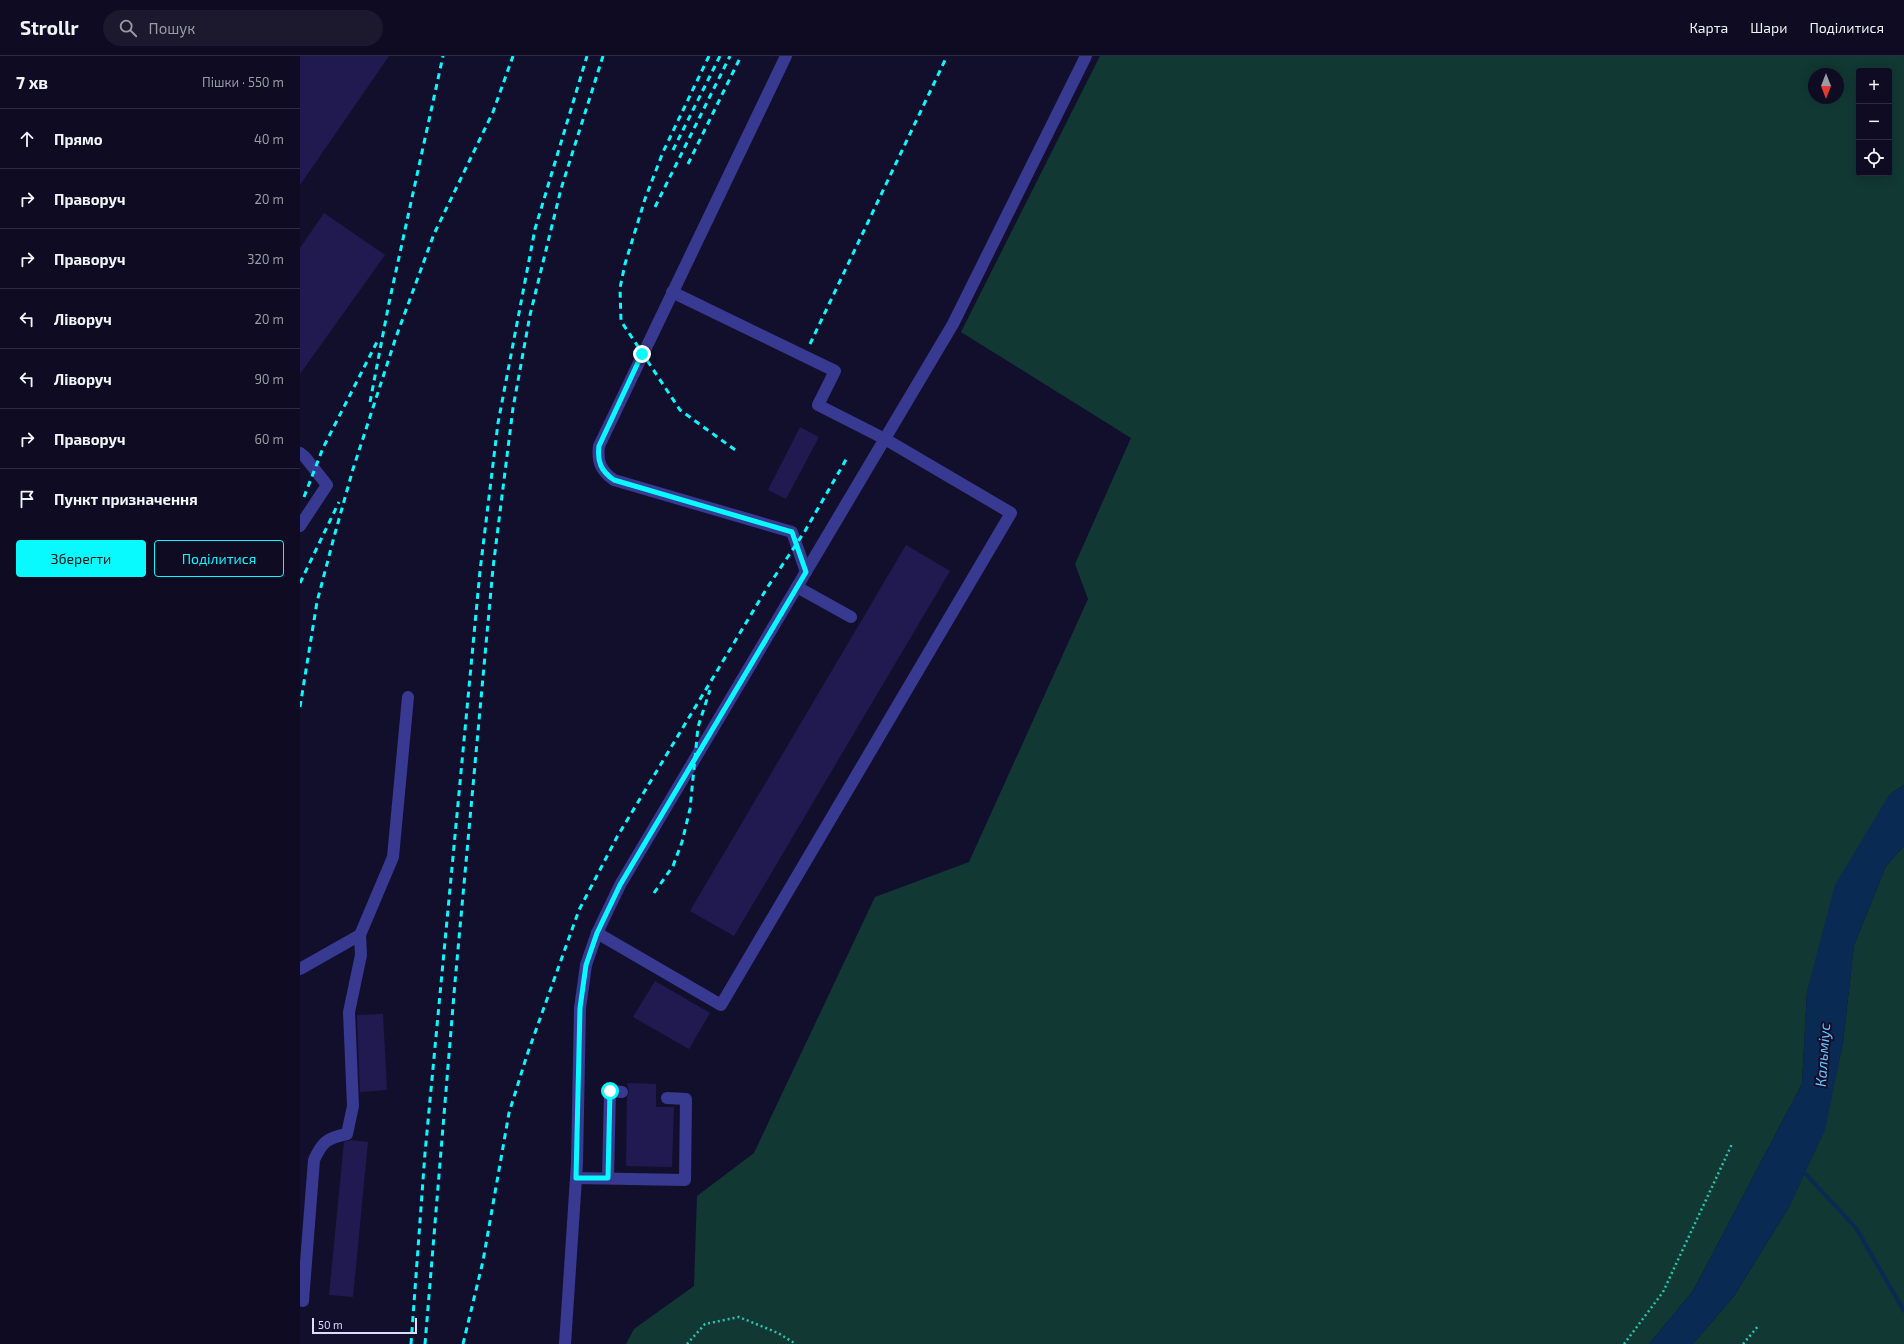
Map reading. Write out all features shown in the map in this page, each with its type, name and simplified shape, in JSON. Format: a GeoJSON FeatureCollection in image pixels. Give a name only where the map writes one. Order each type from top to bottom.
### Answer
{"type":"FeatureCollection","features":[{"type":"Feature","properties":{"kind":"lane"},"geometry":{"type":"LineString","coordinates":[[786,56],[599,446],[597,456],[600,466],[606,474],[614,480],[792,532],[806,572]]}},
{"type":"Feature","properties":{"kind":"lane"},"geometry":{"type":"LineString","coordinates":[[565,1344],[576,1178],[580,1008],[586,965],[597,933],[620,885],[952,324],[1086,56]]}},
{"type":"Feature","properties":{"kind":"lane"},"geometry":{"type":"LineString","coordinates":[[597,933],[720,1005],[1011,513],[884,439],[818,405],[835,371],[672,292]]}},
{"type":"Feature","properties":{"kind":"lane"},"geometry":{"type":"LineString","coordinates":[[300,453],[305,457],[327,485],[300,526]]}},
{"type":"Feature","properties":{"kind":"lane"},"geometry":{"type":"LineString","coordinates":[[797,587],[851,617]]}},
{"type":"Feature","properties":{"kind":"lane"},"geometry":{"type":"LineString","coordinates":[[303,1301],[314,1160],[320,1146],[332,1137],[347,1134],[353,1106],[349,1012],[361,955],[360,935],[393,857],[408,696]]}},
{"type":"Feature","properties":{"kind":"lane"},"geometry":{"type":"LineString","coordinates":[[300,969],[360,935]]}},
{"type":"Feature","properties":{"kind":"lane"},"geometry":{"type":"LineString","coordinates":[[608,1178],[610,1091],[622,1092]]}},
{"type":"Feature","properties":{"kind":"lane"},"geometry":{"type":"LineString","coordinates":[[576,1178],[684,1180],[686,1099],[667,1098]]}},
{"type":"Feature","properties":{"kind":"path"},"geometry":{"type":"LineString","coordinates":[[1624,1344],[1663,1292],[1732,1144]]}},
{"type":"Feature","properties":{"kind":"path"},"geometry":{"type":"LineString","coordinates":[[687,1344],[705,1324],[739,1317],[778,1333],[796,1344]]}},
{"type":"Feature","properties":{"kind":"path"},"geometry":{"type":"LineString","coordinates":[[1743,1344],[1759,1325]]}},
{"type":"Feature","properties":{"kind":"green space"},"geometry":{"type":"Polygon","coordinates":[[[1100,56],[1904,56],[1904,785],[1889,795],[1807,991],[1802,1084],[1693,1291],[1649,1344],[626,1344],[634,1329],[694,1286],[697,1196],[754,1153],[875,897],[969,862],[1088,599],[1075,564],[1131,438],[961,332],[1100,56]]]}},
{"type":"Feature","properties":{"kind":"green space"},"geometry":{"type":"Polygon","coordinates":[[[1904,846],[1904,1344],[1693,1344],[1734,1296],[1789,1207],[1824,1130],[1843,1042],[1854,945],[1886,866],[1904,846]]]}},
{"type":"Feature","properties":{"kind":"water","name":"Кальміус"},"geometry":{"type":"Polygon","coordinates":[[[1904,785],[1904,846],[1886,866],[1854,945],[1843,1042],[1825,1130],[1789,1207],[1734,1296],[1693,1344],[1649,1344],[1693,1291],[1802,1084],[1807,991],[1835,885],[1889,795],[1904,785]]]}},
{"type":"Feature","properties":{"kind":"building"},"geometry":{"type":"Polygon","coordinates":[[[300,56],[389,56],[300,185],[300,56]]]}},
{"type":"Feature","properties":{"kind":"building"},"geometry":{"type":"Polygon","coordinates":[[[324,213],[385,255],[300,374],[300,248],[324,213]]]}},
{"type":"Feature","properties":{"kind":"building"},"geometry":{"type":"Polygon","coordinates":[[[800,427],[819,437],[786,499],[768,490],[800,427]]]}},
{"type":"Feature","properties":{"kind":"building"},"geometry":{"type":"Polygon","coordinates":[[[906,545],[950,571],[734,936],[690,911],[906,545]]]}},
{"type":"Feature","properties":{"kind":"building"},"geometry":{"type":"Polygon","coordinates":[[[655,981],[710,1013],[689,1049],[633,1017],[655,981]]]}},
{"type":"Feature","properties":{"kind":"building"},"geometry":{"type":"Polygon","coordinates":[[[383,1014],[387,1090],[360,1092],[357,1015],[383,1014]]]}},
{"type":"Feature","properties":{"kind":"building"},"geometry":{"type":"Polygon","coordinates":[[[627,1083],[656,1084],[656,1107],[674,1107],[672,1167],[626,1166],[627,1097],[629,1092],[627,1083]]]}},
{"type":"Feature","properties":{"kind":"building"},"geometry":{"type":"Polygon","coordinates":[[[351,1140],[368,1142],[353,1297],[329,1295],[344,1142],[351,1140]]]}},
{"type":"Feature","properties":{"kind":"waterway"},"geometry":{"type":"LineString","coordinates":[[1802,1170],[1856,1228],[1904,1311]]}},
{"type":"Feature","properties":{"kind":"railway"},"geometry":{"type":"LineString","coordinates":[[370,402],[389,303],[443,56]]}},
{"type":"Feature","properties":{"kind":"railway"},"geometry":{"type":"LineString","coordinates":[[300,707],[317,602],[353,469],[396,337],[434,234],[493,112],[513,56]]}},
{"type":"Feature","properties":{"kind":"railway"},"geometry":{"type":"LineString","coordinates":[[411,1344],[425,1153],[480,571],[498,423],[535,229],[587,56]]}},
{"type":"Feature","properties":{"kind":"railway"},"geometry":{"type":"LineString","coordinates":[[425,1344],[455,982],[493,568],[513,408],[530,315],[561,189],[603,56]]}},
{"type":"Feature","properties":{"kind":"railway"},"geometry":{"type":"LineString","coordinates":[[709,56],[663,152],[645,199],[625,264],[620,288],[621,321],[680,410],[738,452]]}},
{"type":"Feature","properties":{"kind":"railway"},"geometry":{"type":"LineString","coordinates":[[673,150],[720,56]]}},
{"type":"Feature","properties":{"kind":"railway"},"geometry":{"type":"LineString","coordinates":[[655,207],[730,56]]}},
{"type":"Feature","properties":{"kind":"railway"},"geometry":{"type":"LineString","coordinates":[[688,164],[741,56]]}},
{"type":"Feature","properties":{"kind":"railway"},"geometry":{"type":"LineString","coordinates":[[810,344],[947,56]]}},
{"type":"Feature","properties":{"kind":"railway"},"geometry":{"type":"LineString","coordinates":[[304,497],[323,448],[379,338]]}},
{"type":"Feature","properties":{"kind":"railway"},"geometry":{"type":"LineString","coordinates":[[463,1344],[483,1261],[509,1113],[527,1055],[579,910],[617,837],[767,588],[805,531],[847,458]]}},
{"type":"Feature","properties":{"kind":"railway"},"geometry":{"type":"LineString","coordinates":[[300,583],[339,502]]}},
{"type":"Feature","properties":{"kind":"railway"},"geometry":{"type":"LineString","coordinates":[[654,893],[673,866],[682,842],[690,809],[698,727],[710,690]]}},
{"type":"Feature","properties":{"kind":"route"},"geometry":{"type":"LineString","coordinates":[[610,1091],[608,1178],[576,1178],[580,1008],[586,965],[597,933],[620,885],[806,572],[792,532],[614,480],[606,474],[600,466],[597,456],[599,446],[642,354]]}}]}
